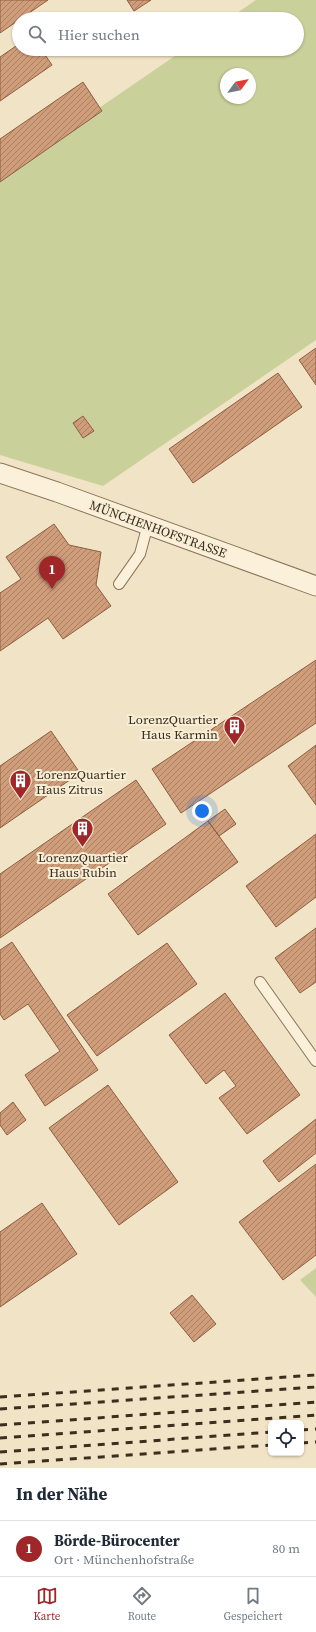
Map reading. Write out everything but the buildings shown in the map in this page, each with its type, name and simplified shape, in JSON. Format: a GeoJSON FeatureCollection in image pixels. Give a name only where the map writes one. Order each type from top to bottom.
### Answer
{"type":"FeatureCollection","features":[{"type":"Feature","properties":{"kind":"street","name":"MÜNCHENHOFSTRASSE"},"geometry":{"type":"LineString","coordinates":[[0,474],[148,524],[280,574],[316,586]]}},
{"type":"Feature","properties":{"kind":"lane"},"geometry":{"type":"LineString","coordinates":[[119,584],[140,554],[148,524]]}},
{"type":"Feature","properties":{"kind":"lane"},"geometry":{"type":"LineString","coordinates":[[260,982],[316,1061]]}},
{"type":"Feature","properties":{"kind":"green space"},"geometry":{"type":"Polygon","coordinates":[[[256,0],[316,0],[316,340],[103,486],[0,455],[0,176],[175,56],[304,56],[304,12],[238,12],[256,0]]]}},
{"type":"Feature","properties":{"kind":"green space"},"geometry":{"type":"Polygon","coordinates":[[[316,1268],[316,1297],[300,1280],[316,1268]]]}},
{"type":"Feature","properties":{"kind":"railway"},"geometry":{"type":"LineString","coordinates":[[0,1397],[316,1375]]}},
{"type":"Feature","properties":{"kind":"railway"},"geometry":{"type":"LineString","coordinates":[[0,1409],[316,1387]]}},
{"type":"Feature","properties":{"kind":"railway"},"geometry":{"type":"LineString","coordinates":[[0,1425],[316,1402]]}},
{"type":"Feature","properties":{"kind":"railway"},"geometry":{"type":"LineString","coordinates":[[0,1438],[316,1415]]}},
{"type":"Feature","properties":{"kind":"railway"},"geometry":{"type":"LineString","coordinates":[[304,1430],[316,1429]]}},
{"type":"Feature","properties":{"kind":"railway"},"geometry":{"type":"LineString","coordinates":[[0,1452],[268,1432]]}},
{"type":"Feature","properties":{"kind":"railway"},"geometry":{"type":"LineString","coordinates":[[304,1443],[316,1442]]}},
{"type":"Feature","properties":{"kind":"railway"},"geometry":{"type":"LineString","coordinates":[[0,1464],[268,1445]]}},
{"type":"Feature","properties":{"kind":"place","name":"Börde-Bürocenter"},"geometry":{"type":"Point","coordinates":[52,589]}},
{"type":"Feature","properties":{"kind":"place","name":"LorenzQuartier Haus Karmin"},"geometry":{"type":"Point","coordinates":[234,746]}},
{"type":"Feature","properties":{"kind":"place","name":"LorenzQuartier Haus Zitrus"},"geometry":{"type":"Point","coordinates":[20,800]}},
{"type":"Feature","properties":{"kind":"place","name":"LorenzQuartier Haus Rubin"},"geometry":{"type":"Point","coordinates":[83,848]}}]}
